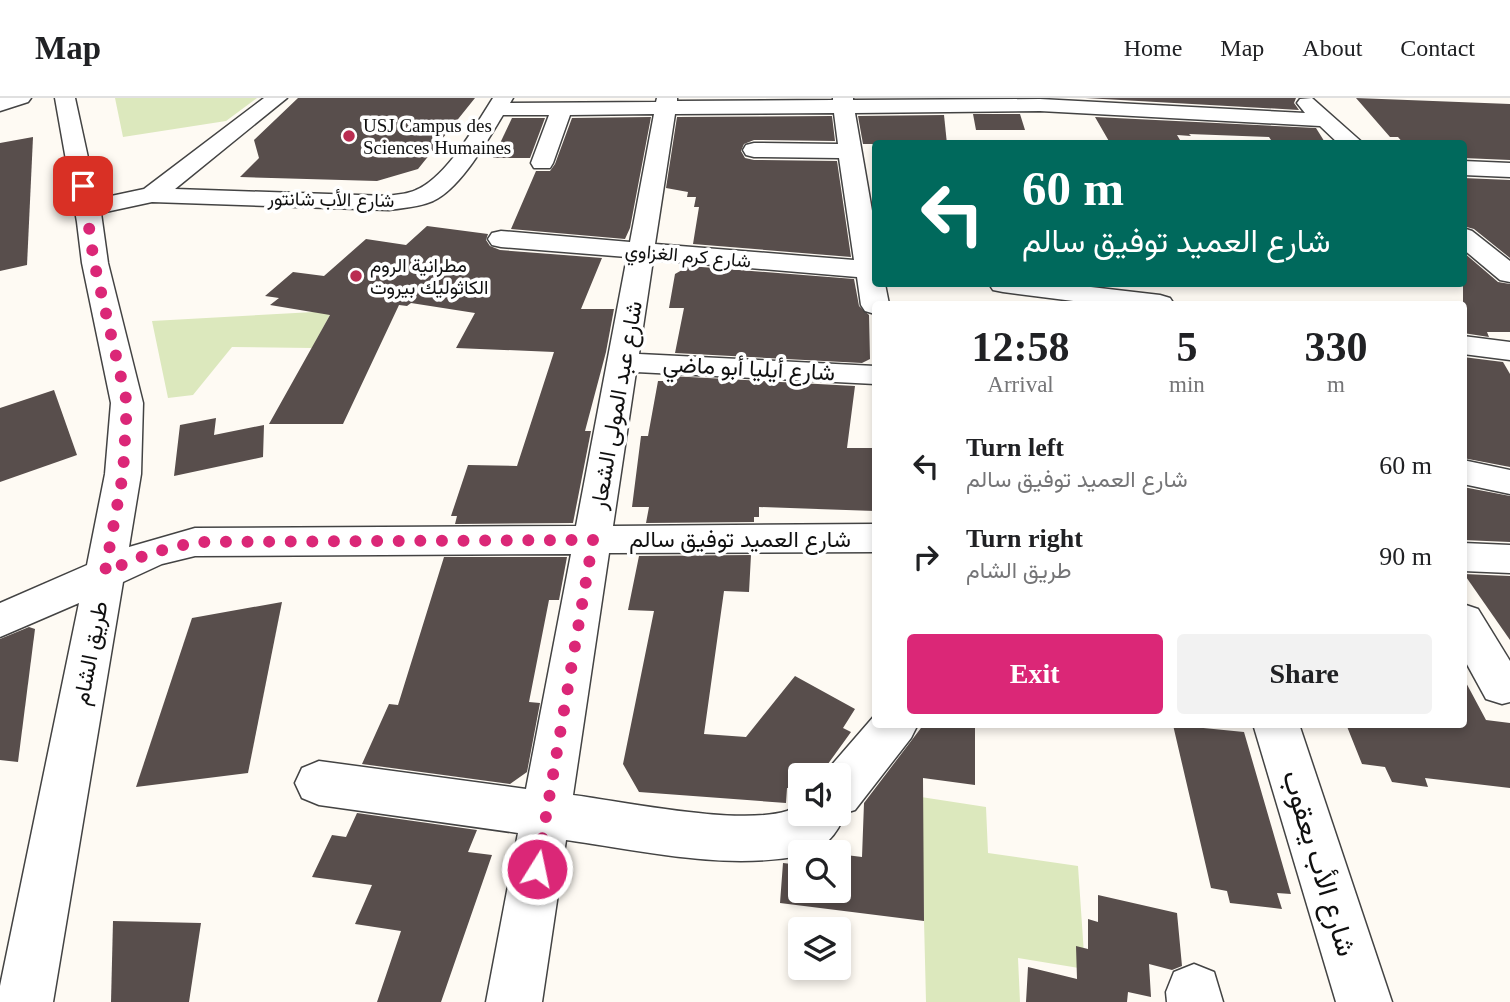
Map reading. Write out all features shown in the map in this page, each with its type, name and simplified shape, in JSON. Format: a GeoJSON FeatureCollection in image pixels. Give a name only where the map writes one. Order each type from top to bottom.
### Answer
{"type":"FeatureCollection","features":[{"type":"Feature","properties":{"kind":"street"},"geometry":{"type":"LineString","coordinates":[[0,105],[21,98]]}},
{"type":"Feature","properties":{"kind":"street","name":"طريق الشام"},"geometry":{"type":"LineString","coordinates":[[25,1002],[123,474],[127,403],[94,262],[88,208],[65,98]]}},
{"type":"Feature","properties":{"kind":"street"},"geometry":{"type":"LineString","coordinates":[[88,208],[152,195],[277,98]]}},
{"type":"Feature","properties":{"kind":"street"},"geometry":{"type":"LineString","coordinates":[[1302,98],[1349,140]]}},
{"type":"Feature","properties":{"kind":"street"},"geometry":{"type":"LineString","coordinates":[[844,102],[858,158],[872,270]]}},
{"type":"Feature","properties":{"kind":"street"},"geometry":{"type":"LineString","coordinates":[[500,104],[562,109],[666,103],[1040,105],[1327,120]]}},
{"type":"Feature","properties":{"kind":"street","name":"شارع عبد المولى الشعار"},"geometry":{"type":"LineString","coordinates":[[514,1002],[666,103]]}},
{"type":"Feature","properties":{"kind":"street","name":"شارع الأب شانتور"},"geometry":{"type":"LineString","coordinates":[[152,195],[389,203],[409,200],[426,195],[441,185],[500,104]]}},
{"type":"Feature","properties":{"kind":"street"},"geometry":{"type":"LineString","coordinates":[[542,163],[562,109]]}},
{"type":"Feature","properties":{"kind":"street"},"geometry":{"type":"LineString","coordinates":[[754,149],[858,158]]}},
{"type":"Feature","properties":{"kind":"street"},"geometry":{"type":"LineString","coordinates":[[1467,168],[1510,170]]}},
{"type":"Feature","properties":{"kind":"street","name":"شارع كرم الغزاوي"},"geometry":{"type":"LineString","coordinates":[[501,239],[872,270]]}},
{"type":"Feature","properties":{"kind":"street"},"geometry":{"type":"LineString","coordinates":[[1475,255],[1510,274]]}},
{"type":"Feature","properties":{"kind":"street"},"geometry":{"type":"LineString","coordinates":[[1027,287],[1136,301]]}},
{"type":"Feature","properties":{"kind":"street"},"geometry":{"type":"LineString","coordinates":[[1467,346],[1510,351]]}},
{"type":"Feature","properties":{"kind":"street","name":"شارع أيليا أبو ماضي"},"geometry":{"type":"LineString","coordinates":[[623,362],[872,375]]}},
{"type":"Feature","properties":{"kind":"street"},"geometry":{"type":"LineString","coordinates":[[1467,472],[1510,482]]}},
{"type":"Feature","properties":{"kind":"street","name":"شارع العميد توفيق سالم"},"geometry":{"type":"LineString","coordinates":[[0,621],[151,553],[195,542],[872,538]]}},
{"type":"Feature","properties":{"kind":"street"},"geometry":{"type":"LineString","coordinates":[[1467,557],[1510,559]]}},
{"type":"Feature","properties":{"kind":"street"},"geometry":{"type":"LineString","coordinates":[[1467,627],[1502,686]]}},
{"type":"Feature","properties":{"kind":"street"},"geometry":{"type":"LineString","coordinates":[[851,778],[892,728]]}},
{"type":"Feature","properties":{"kind":"street","name":"شارع الأب يعقوب"},"geometry":{"type":"LineString","coordinates":[[1277,728],[1364,1002]]}},
{"type":"Feature","properties":{"kind":"street"},"geometry":{"type":"LineString","coordinates":[[319,783],[718,838],[767,838],[802,832],[808,826]]}},
{"type":"Feature","properties":{"kind":"green space"},"geometry":{"type":"Polygon","coordinates":[[[115,98],[257,98],[226,121],[123,137],[115,98]]]}},
{"type":"Feature","properties":{"kind":"green space"},"geometry":{"type":"Polygon","coordinates":[[[332,311],[312,348],[232,347],[193,395],[168,398],[152,321],[332,311]]]}},
{"type":"Feature","properties":{"kind":"green space"},"geometry":{"type":"Polygon","coordinates":[[[921,797],[986,807],[988,853],[1078,866],[1085,969],[1018,958],[1020,1002],[926,1002],[921,797]]]}},
{"type":"Feature","properties":{"kind":"building","name":"USJ Campus des Sciences Humaines"},"geometry":{"type":"Polygon","coordinates":[[[298,98],[475,98],[418,169],[377,181],[240,177],[259,158],[254,140],[298,98]]]}},
{"type":"Feature","properties":{"kind":"building"},"geometry":{"type":"Polygon","coordinates":[[[1085,98],[1296,98],[1294,103],[1299,110],[1085,98]]]}},
{"type":"Feature","properties":{"kind":"building"},"geometry":{"type":"Polygon","coordinates":[[[1356,98],[1510,104],[1510,160],[1467,158],[1467,140],[1401,140],[1398,137],[1390,137],[1356,98]]]}},
{"type":"Feature","properties":{"kind":"building"},"geometry":{"type":"Polygon","coordinates":[[[973,114],[1020,114],[1025,130],[976,130],[973,114]]]}},
{"type":"Feature","properties":{"kind":"building"},"geometry":{"type":"Polygon","coordinates":[[[944,115],[947,140],[872,140],[872,144],[863,144],[858,116],[944,115]]]}},
{"type":"Feature","properties":{"kind":"building"},"geometry":{"type":"Polygon","coordinates":[[[832,116],[835,141],[754,140],[744,144],[741,151],[745,158],[754,160],[837,161],[851,257],[693,244],[699,207],[694,207],[696,197],[687,197],[688,192],[666,188],[677,117],[832,116]]]}},
{"type":"Feature","properties":{"kind":"building"},"geometry":{"type":"Polygon","coordinates":[[[651,117],[630,228],[625,239],[511,229],[536,171],[550,171],[555,164],[572,118],[651,117]]]}},
{"type":"Feature","properties":{"kind":"building"},"geometry":{"type":"Polygon","coordinates":[[[1095,117],[1316,128],[1324,140],[1271,140],[1269,137],[1189,134],[1191,136],[1177,135],[1180,140],[1108,140],[1095,117]]]}},
{"type":"Feature","properties":{"kind":"building"},"geometry":{"type":"Polygon","coordinates":[[[512,118],[545,118],[530,158],[493,158],[512,118]]]}},
{"type":"Feature","properties":{"kind":"building"},"geometry":{"type":"Polygon","coordinates":[[[33,137],[27,265],[0,271],[0,143],[33,137]]]}},
{"type":"Feature","properties":{"kind":"building"},"geometry":{"type":"Polygon","coordinates":[[[1467,178],[1510,180],[1510,258],[1474,229],[1467,227],[1467,178]]]}},
{"type":"Feature","properties":{"kind":"building"},"geometry":{"type":"Polygon","coordinates":[[[427,226],[488,234],[486,240],[490,246],[500,250],[602,258],[581,309],[614,309],[606,352],[585,431],[591,431],[573,523],[455,524],[457,516],[451,516],[468,465],[517,466],[554,352],[456,348],[475,313],[411,303],[407,306],[399,305],[343,424],[269,424],[330,315],[270,305],[279,298],[265,296],[293,272],[324,276],[366,239],[406,245],[427,226]]]}},
{"type":"Feature","properties":{"kind":"building"},"geometry":{"type":"Polygon","coordinates":[[[1467,255],[1498,282],[1510,284],[1510,332],[1487,332],[1489,337],[1467,334],[1467,301],[1463,301],[1463,287],[1467,287],[1467,255]]]}},
{"type":"Feature","properties":{"kind":"building"},"geometry":{"type":"Polygon","coordinates":[[[689,266],[854,279],[859,306],[869,315],[870,359],[862,363],[675,353],[684,308],[669,308],[675,274],[689,266]]]}},
{"type":"Feature","properties":{"kind":"building"},"geometry":{"type":"Polygon","coordinates":[[[1467,358],[1503,362],[1510,374],[1510,467],[1467,459],[1467,358]]]}},
{"type":"Feature","properties":{"kind":"building"},"geometry":{"type":"Polygon","coordinates":[[[670,376],[855,386],[847,448],[872,448],[872,511],[759,507],[759,517],[754,517],[754,522],[646,523],[649,507],[632,507],[641,436],[648,436],[658,381],[669,381],[670,376]]]}},
{"type":"Feature","properties":{"kind":"building"},"geometry":{"type":"Polygon","coordinates":[[[54,390],[77,455],[0,482],[0,408],[54,390]]]}},
{"type":"Feature","properties":{"kind":"building"},"geometry":{"type":"Polygon","coordinates":[[[216,418],[214,435],[264,425],[263,457],[174,476],[180,425],[216,418]]]}},
{"type":"Feature","properties":{"kind":"building"},"geometry":{"type":"Polygon","coordinates":[[[1467,488],[1510,496],[1510,542],[1467,540],[1467,488]]]}},
{"type":"Feature","properties":{"kind":"building"},"geometry":{"type":"Polygon","coordinates":[[[751,555],[749,592],[724,591],[704,734],[746,737],[795,676],[855,709],[843,728],[851,732],[829,763],[788,763],[786,803],[639,792],[623,764],[654,611],[628,610],[639,556],[751,555]]]}},
{"type":"Feature","properties":{"kind":"building"},"geometry":{"type":"Polygon","coordinates":[[[444,557],[567,557],[559,600],[549,600],[529,702],[540,703],[527,772],[510,784],[362,764],[389,704],[398,705],[444,557]]]}},
{"type":"Feature","properties":{"kind":"building"},"geometry":{"type":"Polygon","coordinates":[[[1467,574],[1510,576],[1510,640],[1467,578],[1467,574]]]}},
{"type":"Feature","properties":{"kind":"building"},"geometry":{"type":"Polygon","coordinates":[[[282,602],[248,773],[136,787],[192,618],[282,602]]]}},
{"type":"Feature","properties":{"kind":"building"},"geometry":{"type":"Polygon","coordinates":[[[29,627],[35,629],[18,762],[0,760],[0,639],[29,627]]]}},
{"type":"Feature","properties":{"kind":"building"},"geometry":{"type":"Polygon","coordinates":[[[1467,684],[1486,720],[1510,723],[1510,788],[1425,778],[1428,787],[1392,782],[1385,767],[1362,764],[1348,728],[1467,728],[1467,684]]]}},
{"type":"Feature","properties":{"kind":"building"},"geometry":{"type":"Polygon","coordinates":[[[921,728],[975,728],[975,785],[923,778],[924,921],[780,903],[783,863],[788,864],[788,903],[851,903],[851,856],[862,857],[864,803],[921,728]]]}},
{"type":"Feature","properties":{"kind":"building"},"geometry":{"type":"Polygon","coordinates":[[[1174,728],[1244,732],[1291,894],[1277,893],[1282,909],[1230,903],[1227,891],[1211,888],[1174,728]]]}},
{"type":"Feature","properties":{"kind":"building"},"geometry":{"type":"Polygon","coordinates":[[[357,813],[477,830],[468,852],[492,855],[441,1002],[377,1002],[401,931],[355,924],[372,885],[312,877],[332,835],[346,837],[357,813]]]}},
{"type":"Feature","properties":{"kind":"building"},"geometry":{"type":"Polygon","coordinates":[[[1098,895],[1177,913],[1182,966],[1172,970],[1149,964],[1151,997],[1128,992],[1127,1002],[1026,1002],[1028,967],[1077,979],[1076,946],[1088,949],[1088,919],[1098,922],[1098,895]]]}},
{"type":"Feature","properties":{"kind":"building"},"geometry":{"type":"Polygon","coordinates":[[[113,921],[201,923],[189,1002],[111,1002],[113,921]]]}},
{"type":"Feature","properties":{"kind":"place","name":"USJ Campus des Sciences Humaines"},"geometry":{"type":"Point","coordinates":[349,136]}},
{"type":"Feature","properties":{"kind":"place","name":"مطرانية الروم الكاثوليك بيروت"},"geometry":{"type":"Point","coordinates":[356,276]}},
{"type":"Feature","properties":{"kind":"route"},"geometry":{"type":"LineString","coordinates":[[83,186],[94,262],[127,403],[123,474],[105,572],[175,545],[195,542],[593,540],[537,869]]}}]}
